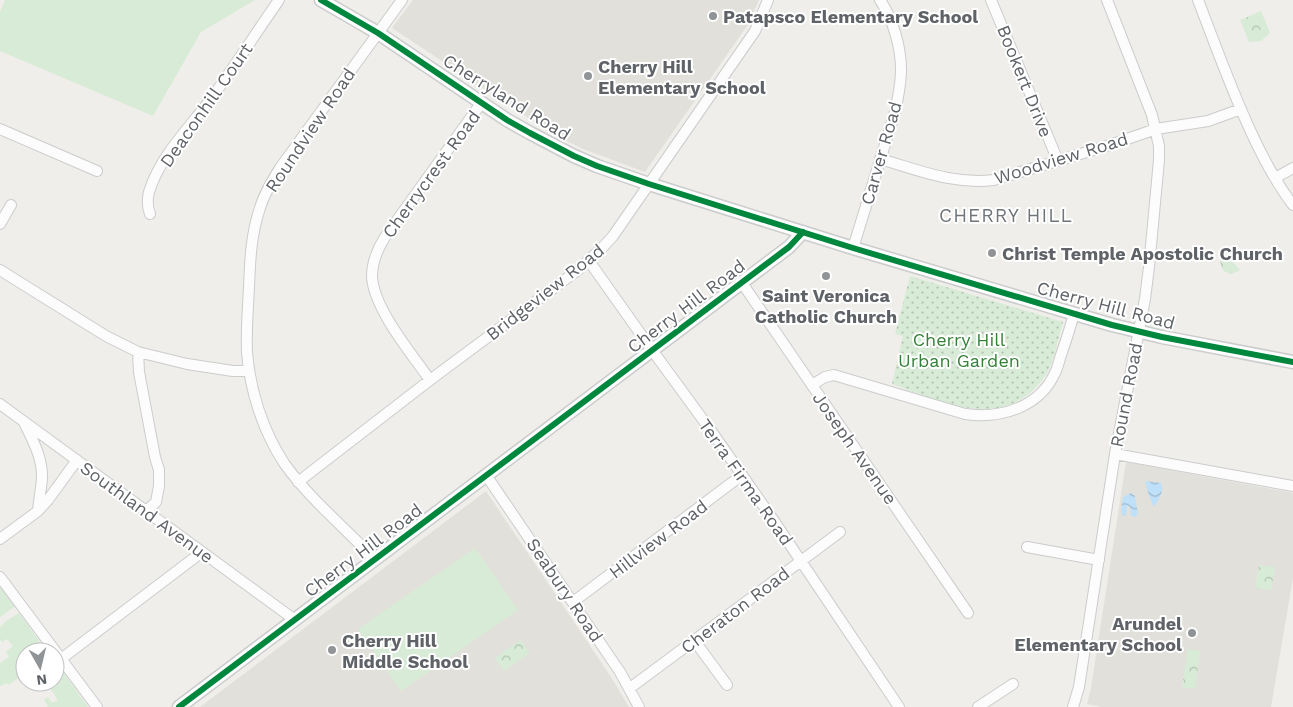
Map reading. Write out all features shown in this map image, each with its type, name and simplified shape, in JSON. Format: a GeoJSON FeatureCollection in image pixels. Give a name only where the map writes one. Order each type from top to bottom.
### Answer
{"type":"FeatureCollection","features":[{"type":"Feature","properties":{"kind":"street","name":"Deaconhill Court"},"geometry":{"type":"LineString","coordinates":[[150,214],[147,200],[162,164],[279,0]]}},
{"type":"Feature","properties":{"kind":"street","name":"Cherryland Road"},"geometry":{"type":"LineString","coordinates":[[321,0],[378,33],[507,120],[549,144],[597,166],[803,232]]}},
{"type":"Feature","properties":{"kind":"street","name":"Roundview Road"},"geometry":{"type":"LineString","coordinates":[[375,560],[298,482],[268,435],[258,408],[249,371],[247,330],[250,256],[253,234],[268,188],[280,168],[402,0]]}},
{"type":"Feature","properties":{"kind":"street","name":"Bridgeview Road"},"geometry":{"type":"LineString","coordinates":[[298,482],[589,261],[602,248],[613,236],[755,31],[768,0]]}},
{"type":"Feature","properties":{"kind":"street","name":"Carver Road"},"geometry":{"type":"LineString","coordinates":[[853,248],[895,112],[899,90],[901,68],[898,47],[893,28],[880,0]]}},
{"type":"Feature","properties":{"kind":"street","name":"Bookert Drive"},"geometry":{"type":"LineString","coordinates":[[992,0],[1058,161]]}},
{"type":"Feature","properties":{"kind":"street","name":"Round Road"},"geometry":{"type":"LineString","coordinates":[[1074,707],[1079,687],[1114,454],[1145,300],[1159,160],[1156,129],[1152,115],[1107,0]]}},
{"type":"Feature","properties":{"kind":"street"},"geometry":{"type":"LineString","coordinates":[[1198,0],[1241,109],[1266,163],[1293,206]]}},
{"type":"Feature","properties":{"kind":"street","name":"Cherrycrest Road"},"geometry":{"type":"LineString","coordinates":[[430,380],[380,306],[372,276],[378,248],[385,236],[482,102]]}},
{"type":"Feature","properties":{"kind":"street","name":"Woodview Road"},"geometry":{"type":"LineString","coordinates":[[880,159],[944,178],[978,182],[994,180],[1156,129],[1208,122],[1241,109]]}},
{"type":"Feature","properties":{"kind":"street"},"geometry":{"type":"LineString","coordinates":[[0,129],[97,171]]}},
{"type":"Feature","properties":{"kind":"street"},"geometry":{"type":"LineString","coordinates":[[1275,178],[1293,168]]}},
{"type":"Feature","properties":{"kind":"street"},"geometry":{"type":"LineString","coordinates":[[0,224],[11,205]]}},
{"type":"Feature","properties":{"kind":"street","name":"Cherry Hill Road"},"geometry":{"type":"LineString","coordinates":[[179,707],[742,283],[789,247],[803,232],[1138,332],[1293,362]]}},
{"type":"Feature","properties":{"kind":"street","name":"Terra Firma Road"},"geometry":{"type":"LineString","coordinates":[[589,261],[742,475],[899,707]]}},
{"type":"Feature","properties":{"kind":"street"},"geometry":{"type":"LineString","coordinates":[[0,270],[106,336],[138,352],[187,364],[233,371],[249,371]]}},
{"type":"Feature","properties":{"kind":"street","name":"Joseph Avenue"},"geometry":{"type":"LineString","coordinates":[[742,283],[968,613]]}},
{"type":"Feature","properties":{"kind":"street"},"geometry":{"type":"LineString","coordinates":[[812,385],[825,377],[834,375],[965,414],[978,416],[1001,414],[1022,407],[1032,401],[1049,384],[1055,372],[1074,314]]}},
{"type":"Feature","properties":{"kind":"street"},"geometry":{"type":"LineString","coordinates":[[138,352],[153,447],[160,470],[156,502],[146,511]]}},
{"type":"Feature","properties":{"kind":"street","name":"Southland Avenue"},"geometry":{"type":"LineString","coordinates":[[0,404],[295,620]]}},
{"type":"Feature","properties":{"kind":"street"},"geometry":{"type":"LineString","coordinates":[[23,421],[35,446],[42,477],[38,511]]}},
{"type":"Feature","properties":{"kind":"street"},"geometry":{"type":"LineString","coordinates":[[1114,454],[1293,486]]}},
{"type":"Feature","properties":{"kind":"street"},"geometry":{"type":"LineString","coordinates":[[0,539],[38,511],[77,460]]}},
{"type":"Feature","properties":{"kind":"street","name":"Seabury Road"},"geometry":{"type":"LineString","coordinates":[[486,475],[630,688],[639,707]]}},
{"type":"Feature","properties":{"kind":"street","name":"Hillview Road"},"geometry":{"type":"LineString","coordinates":[[573,602],[742,475]]}},
{"type":"Feature","properties":{"kind":"street","name":"Cheraton Road"},"geometry":{"type":"LineString","coordinates":[[630,688],[840,532]]}},
{"type":"Feature","properties":{"kind":"street"},"geometry":{"type":"LineString","coordinates":[[1027,547],[1099,560]]}},
{"type":"Feature","properties":{"kind":"street"},"geometry":{"type":"LineString","coordinates":[[65,656],[202,552]]}},
{"type":"Feature","properties":{"kind":"street"},"geometry":{"type":"LineString","coordinates":[[0,577],[48,642]]}},
{"type":"Feature","properties":{"kind":"street"},"geometry":{"type":"LineString","coordinates":[[694,640],[727,685]]}},
{"type":"Feature","properties":{"kind":"street"},"geometry":{"type":"LineString","coordinates":[[65,664],[97,707]]}},
{"type":"Feature","properties":{"kind":"street"},"geometry":{"type":"LineString","coordinates":[[978,707],[1013,684]]}},
{"type":"Feature","properties":{"kind":"shaded area","name":"Cherry Hill Elementary School"},"geometry":{"type":"Polygon","coordinates":[[[413,0],[759,0],[747,26],[645,172],[583,149],[554,135],[392,28],[413,0]]]}},
{"type":"Feature","properties":{"kind":"shaded area","name":"Arundel Elementary School"},"geometry":{"type":"Polygon","coordinates":[[[1126,462],[1293,493],[1293,578],[1271,707],[1101,707],[1087,704],[1126,462]]]}},
{"type":"Feature","properties":{"kind":"shaded area"},"geometry":{"type":"Polygon","coordinates":[[[486,491],[611,677],[629,707],[200,707],[486,491]]]}},
{"type":"Feature","properties":{"kind":"green space"},"geometry":{"type":"Polygon","coordinates":[[[5,0],[255,0],[201,32],[153,116],[0,51],[0,12],[5,0]]]}},
{"type":"Feature","properties":{"kind":"green space"},"geometry":{"type":"Polygon","coordinates":[[[1261,11],[1270,33],[1261,41],[1249,42],[1240,20],[1261,11]]]}},
{"type":"Feature","properties":{"kind":"green space"},"geometry":{"type":"Polygon","coordinates":[[[1225,253],[1240,270],[1228,273],[1223,270],[1220,258],[1225,253]]]}},
{"type":"Feature","properties":{"kind":"green space","name":"Cherry Hill Urban Garden"},"geometry":{"type":"Polygon","coordinates":[[[910,276],[1063,322],[1052,361],[1042,380],[1032,391],[1016,402],[999,408],[981,409],[945,403],[892,384],[903,336],[895,334],[910,276]]]}},
{"type":"Feature","properties":{"kind":"green space"},"geometry":{"type":"Polygon","coordinates":[[[475,548],[518,610],[401,691],[358,629],[475,548]]]}},
{"type":"Feature","properties":{"kind":"green space"},"geometry":{"type":"Polygon","coordinates":[[[1259,565],[1275,567],[1271,590],[1255,588],[1259,565]]]}},
{"type":"Feature","properties":{"kind":"green space"},"geometry":{"type":"Polygon","coordinates":[[[0,584],[15,605],[0,617],[0,584]]]}},
{"type":"Feature","properties":{"kind":"green space"},"geometry":{"type":"Polygon","coordinates":[[[19,613],[40,642],[15,642],[15,680],[8,685],[6,683],[1,686],[0,663],[9,657],[6,652],[13,646],[7,639],[2,642],[0,640],[0,627],[19,613]]]}},
{"type":"Feature","properties":{"kind":"green space"},"geometry":{"type":"Polygon","coordinates":[[[520,640],[530,653],[504,671],[495,658],[520,640]]]}},
{"type":"Feature","properties":{"kind":"green space"},"geometry":{"type":"Polygon","coordinates":[[[1188,649],[1200,651],[1195,689],[1182,687],[1188,649]]]}},
{"type":"Feature","properties":{"kind":"green space"},"geometry":{"type":"Polygon","coordinates":[[[65,675],[88,707],[47,707],[44,700],[48,697],[52,703],[58,700],[53,692],[65,692],[65,675]]]}},
{"type":"Feature","properties":{"kind":"water"},"geometry":{"type":"Polygon","coordinates":[[[1145,481],[1161,483],[1162,493],[1154,507],[1149,496],[1145,481]]]}},
{"type":"Feature","properties":{"kind":"water"},"geometry":{"type":"Polygon","coordinates":[[[1131,493],[1135,496],[1138,514],[1135,517],[1131,516],[1130,507],[1127,505],[1126,515],[1122,516],[1123,497],[1131,493]]]}},
{"type":"Feature","properties":{"kind":"cycle path"},"geometry":{"type":"LineString","coordinates":[[321,0],[378,33],[507,120],[574,156],[597,166],[853,248],[1112,325],[1162,337],[1293,362]]}},
{"type":"Feature","properties":{"kind":"cycle path"},"geometry":{"type":"LineString","coordinates":[[179,707],[789,247],[803,232]]}},
{"type":"Feature","properties":{"kind":"place","name":"Patapsco Elementary School"},"geometry":{"type":"Point","coordinates":[713,16]}},
{"type":"Feature","properties":{"kind":"place","name":"Cherry Hill Elementary School"},"geometry":{"type":"Point","coordinates":[588,76]}},
{"type":"Feature","properties":{"kind":"place","name":"Christ Temple Apostolic Church"},"geometry":{"type":"Point","coordinates":[992,253]}},
{"type":"Feature","properties":{"kind":"place","name":"Saint Veronica Catholic Church"},"geometry":{"type":"Point","coordinates":[826,276]}},
{"type":"Feature","properties":{"kind":"place","name":"Arundel Elementary School"},"geometry":{"type":"Point","coordinates":[1192,633]}},
{"type":"Feature","properties":{"kind":"place","name":"Cherry Hill Middle School"},"geometry":{"type":"Point","coordinates":[332,650]}},
{"type":"Feature","properties":{"kind":"district","name":"CHERRY HILL"},"geometry":{"type":"Point","coordinates":[1006,215]}}]}
